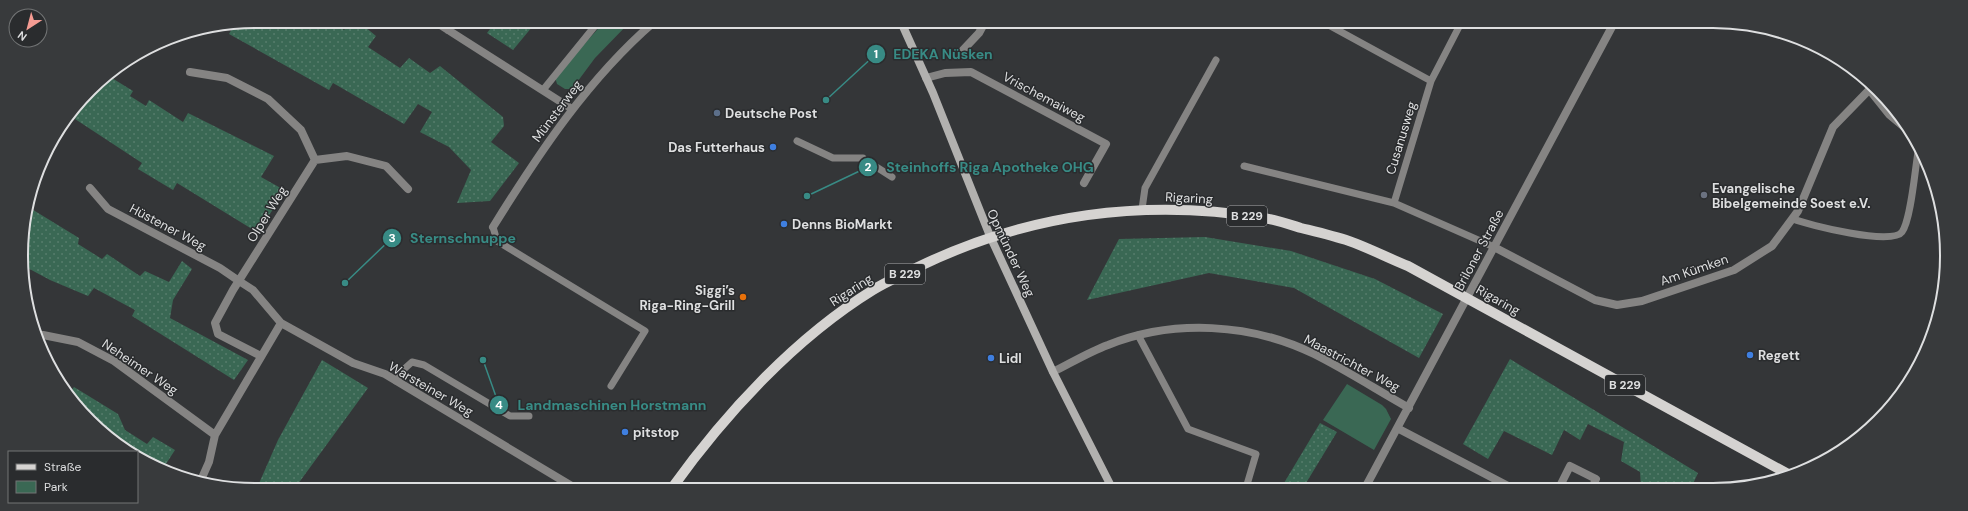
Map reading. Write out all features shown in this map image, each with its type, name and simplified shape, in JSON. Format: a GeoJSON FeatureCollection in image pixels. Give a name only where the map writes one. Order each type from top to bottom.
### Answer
{"type":"FeatureCollection","features":[{"type":"Feature","properties":{"kind":"main road","name":"Rigaring"},"geometry":{"type":"LineString","coordinates":[[676,483],[748,396],[792,352],[826,323],[874,289],[949,252],[990,236],[1064,217],[1142,209],[1196,209],[1266,218],[1349,241],[1408,266],[1784,472]]}},
{"type":"Feature","properties":{"kind":"street"},"geometry":{"type":"LineString","coordinates":[[445,28],[572,109]]}},
{"type":"Feature","properties":{"kind":"street","name":"Münsterweg"},"geometry":{"type":"LineString","coordinates":[[493,227],[548,142],[572,109],[606,69],[633,40],[647,28]]}},
{"type":"Feature","properties":{"kind":"street","name":"Opmünder Weg"},"geometry":{"type":"LineString","coordinates":[[904,28],[926,78],[990,236],[1053,372],[1109,483]]}},
{"type":"Feature","properties":{"kind":"street"},"geometry":{"type":"LineString","coordinates":[[963,50],[981,28]]}},
{"type":"Feature","properties":{"kind":"street","name":"Briloner Straße"},"geometry":{"type":"LineString","coordinates":[[1368,483],[1611,28]]}},
{"type":"Feature","properties":{"kind":"street"},"geometry":{"type":"LineString","coordinates":[[190,72],[227,78],[268,99],[302,130],[315,160],[347,156],[386,166],[408,189]]}},
{"type":"Feature","properties":{"kind":"street","name":"Vrischemaiweg"},"geometry":{"type":"LineString","coordinates":[[926,78],[945,73],[971,72],[1106,144],[1084,183]]}},
{"type":"Feature","properties":{"kind":"street","name":"Am Kümken"},"geometry":{"type":"LineString","coordinates":[[1494,247],[1595,300],[1617,305],[1642,301],[1734,270],[1772,246],[1793,219],[1798,211],[1833,127],[1868,89]]}},
{"type":"Feature","properties":{"kind":"street","name":"Olper Weg"},"geometry":{"type":"LineString","coordinates":[[261,356],[218,334],[216,323],[239,280],[315,160]]}},
{"type":"Feature","properties":{"kind":"street","name":"Hüstener Weg"},"geometry":{"type":"LineString","coordinates":[[90,188],[108,209],[220,268],[239,280]]}},
{"type":"Feature","properties":{"kind":"street","name":"Warsteiner Weg"},"geometry":{"type":"LineString","coordinates":[[239,280],[253,290],[281,323],[353,363],[385,374],[567,483]]}},
{"type":"Feature","properties":{"kind":"street"},"geometry":{"type":"LineString","coordinates":[[203,477],[209,462],[215,435],[281,323]]}},
{"type":"Feature","properties":{"kind":"street","name":"Maastrichter Weg"},"geometry":{"type":"LineString","coordinates":[[1053,372],[1107,345],[1138,335],[1190,327],[1225,329],[1269,336],[1314,354],[1409,408]]}},
{"type":"Feature","properties":{"kind":"street","name":"Neheimer Weg"},"geometry":{"type":"LineString","coordinates":[[44,335],[78,342],[114,361],[215,435]]}},
{"type":"Feature","properties":{"kind":"street"},"geometry":{"type":"LineString","coordinates":[[1397,428],[1502,483]]}},
{"type":"Feature","properties":{"kind":"street"},"geometry":{"type":"LineString","coordinates":[[1562,483],[1570,466],[1596,479],[1594,483]]}},
{"type":"Feature","properties":{"kind":"lane"},"geometry":{"type":"LineString","coordinates":[[543,90],[594,28]]}},
{"type":"Feature","properties":{"kind":"lane"},"geometry":{"type":"LineString","coordinates":[[1334,28],[1431,81]]}},
{"type":"Feature","properties":{"kind":"lane","name":"Cusanusweg"},"geometry":{"type":"LineString","coordinates":[[1394,203],[1431,81],[1458,28]]}},
{"type":"Feature","properties":{"kind":"lane"},"geometry":{"type":"LineString","coordinates":[[1142,209],[1145,188],[1216,60]]}},
{"type":"Feature","properties":{"kind":"lane"},"geometry":{"type":"LineString","coordinates":[[1878,99],[1894,119]]}},
{"type":"Feature","properties":{"kind":"lane"},"geometry":{"type":"LineString","coordinates":[[797,141],[833,158],[865,159],[892,177]]}},
{"type":"Feature","properties":{"kind":"lane"},"geometry":{"type":"LineString","coordinates":[[1793,219],[1849,233],[1893,238],[1902,233],[1908,217],[1917,156]]}},
{"type":"Feature","properties":{"kind":"lane"},"geometry":{"type":"LineString","coordinates":[[1244,166],[1394,203],[1494,247]]}},
{"type":"Feature","properties":{"kind":"lane"},"geometry":{"type":"LineString","coordinates":[[493,227],[497,240],[645,331],[611,386]]}},
{"type":"Feature","properties":{"kind":"lane"},"geometry":{"type":"LineString","coordinates":[[1138,335],[1188,429],[1256,454],[1247,483]]}},
{"type":"Feature","properties":{"kind":"lane"},"geometry":{"type":"LineString","coordinates":[[396,381],[403,370],[412,362],[424,365],[510,416],[529,416]]}},
{"type":"Feature","properties":{"kind":"green space"},"geometry":{"type":"Polygon","coordinates":[[[241,28],[341,28],[344,30],[346,28],[366,28],[376,36],[368,47],[400,68],[409,58],[430,73],[440,66],[503,117],[504,126],[491,142],[519,163],[490,201],[457,203],[471,170],[449,147],[420,132],[432,112],[418,104],[404,124],[333,83],[329,90],[229,34],[232,29],[241,28]]]}},
{"type":"Feature","properties":{"kind":"green space"},"geometry":{"type":"Polygon","coordinates":[[[491,28],[531,28],[513,50],[487,33],[491,28]]]}},
{"type":"Feature","properties":{"kind":"green space"},"geometry":{"type":"Polygon","coordinates":[[[599,28],[624,28],[595,58],[572,89],[565,89],[557,84],[555,77],[599,28]]]}},
{"type":"Feature","properties":{"kind":"green space"},"geometry":{"type":"Polygon","coordinates":[[[112,78],[133,91],[130,96],[146,106],[149,100],[183,122],[188,113],[274,156],[261,177],[286,191],[257,232],[177,183],[173,190],[138,169],[142,163],[75,119],[84,105],[112,78]]]}},
{"type":"Feature","properties":{"kind":"green space"},"geometry":{"type":"Polygon","coordinates":[[[32,209],[79,238],[78,244],[102,259],[107,254],[140,276],[145,271],[169,282],[182,261],[192,269],[173,300],[170,318],[248,360],[234,380],[132,316],[135,310],[94,288],[88,296],[50,280],[28,268],[28,241],[32,209]]]}},
{"type":"Feature","properties":{"kind":"green space"},"geometry":{"type":"Polygon","coordinates":[[[1205,237],[1291,251],[1375,279],[1443,314],[1419,358],[1294,288],[1209,273],[1087,300],[1119,239],[1205,237]]]}},
{"type":"Feature","properties":{"kind":"green space"},"geometry":{"type":"Polygon","coordinates":[[[1510,359],[1698,473],[1693,483],[1641,483],[1640,472],[1621,461],[1624,442],[1588,424],[1580,440],[1564,430],[1552,455],[1504,431],[1488,459],[1463,444],[1510,359]]]}},
{"type":"Feature","properties":{"kind":"green space"},"geometry":{"type":"Polygon","coordinates":[[[322,360],[368,388],[299,483],[259,483],[278,440],[322,360]]]}},
{"type":"Feature","properties":{"kind":"green space"},"geometry":{"type":"Polygon","coordinates":[[[1347,384],[1382,405],[1386,409],[1391,419],[1374,450],[1323,420],[1347,384]]]}},
{"type":"Feature","properties":{"kind":"green space"},"geometry":{"type":"Polygon","coordinates":[[[74,387],[118,414],[125,430],[147,444],[153,437],[175,450],[165,465],[129,445],[105,427],[84,406],[72,390],[74,387]]]}},
{"type":"Feature","properties":{"kind":"green space"},"geometry":{"type":"Polygon","coordinates":[[[1320,423],[1337,432],[1306,483],[1284,483],[1320,423]]]}},
{"type":"Feature","properties":{"kind":"place","name":"EDEKA Nüsken"},"geometry":{"type":"Point","coordinates":[826,100]}},
{"type":"Feature","properties":{"kind":"place","name":"Deutsche Post"},"geometry":{"type":"Point","coordinates":[717,113]}},
{"type":"Feature","properties":{"kind":"place","name":"Das Futterhaus"},"geometry":{"type":"Point","coordinates":[773,147]}},
{"type":"Feature","properties":{"kind":"place","name":"Evangelische Bibelgemeinde Soest e.V."},"geometry":{"type":"Point","coordinates":[1704,195]}},
{"type":"Feature","properties":{"kind":"place","name":"Steinhoffs Riga Apotheke OHG"},"geometry":{"type":"Point","coordinates":[807,196]}},
{"type":"Feature","properties":{"kind":"place","name":"Denns BioMarkt"},"geometry":{"type":"Point","coordinates":[784,224]}},
{"type":"Feature","properties":{"kind":"place","name":"Sternschnuppe"},"geometry":{"type":"Point","coordinates":[345,283]}},
{"type":"Feature","properties":{"kind":"place","name":"Siggi’s Riga-Ring-Grill"},"geometry":{"type":"Point","coordinates":[743,297]}},
{"type":"Feature","properties":{"kind":"place","name":"Regett"},"geometry":{"type":"Point","coordinates":[1750,355]}},
{"type":"Feature","properties":{"kind":"place","name":"Lidl"},"geometry":{"type":"Point","coordinates":[991,358]}},
{"type":"Feature","properties":{"kind":"place","name":"Landmaschinen Horstmann"},"geometry":{"type":"Point","coordinates":[483,360]}},
{"type":"Feature","properties":{"kind":"place","name":"pitstop"},"geometry":{"type":"Point","coordinates":[625,432]}}]}
